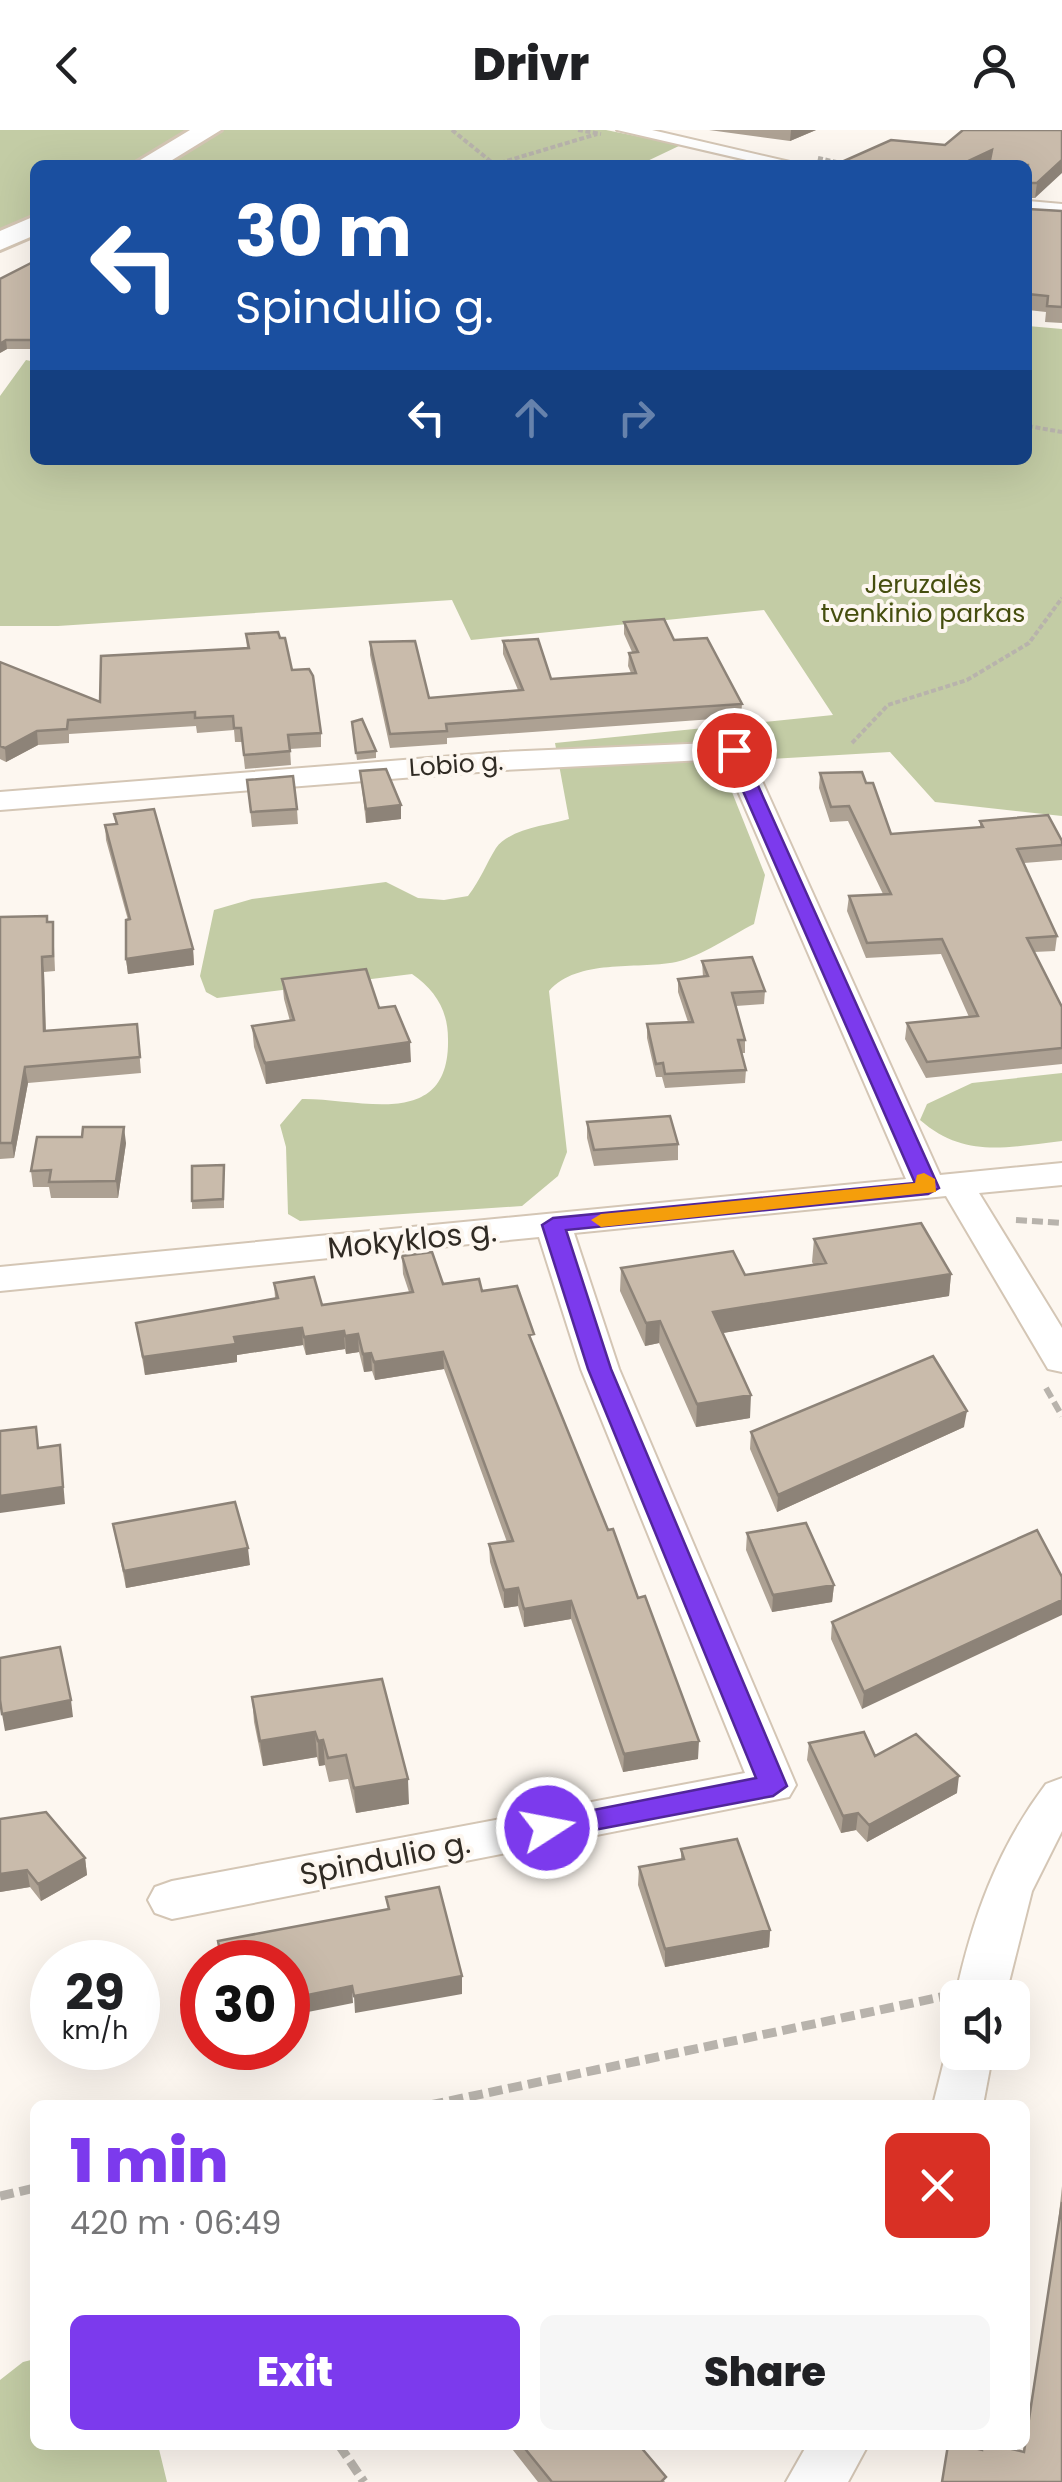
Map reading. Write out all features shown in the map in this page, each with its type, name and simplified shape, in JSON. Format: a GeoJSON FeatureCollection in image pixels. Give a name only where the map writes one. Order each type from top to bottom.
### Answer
{"type":"FeatureCollection","features":[{"type":"Feature","properties":{"kind":"street"},"geometry":{"type":"LineString","coordinates":[[154,160],[209,130]]}},
{"type":"Feature","properties":{"kind":"street"},"geometry":{"type":"LineString","coordinates":[[626,130],[770,160]]}},
{"type":"Feature","properties":{"kind":"street"},"geometry":{"type":"LineString","coordinates":[[1032,207],[1062,210]]}},
{"type":"Feature","properties":{"kind":"street"},"geometry":{"type":"LineString","coordinates":[[0,242],[30,227]]}},
{"type":"Feature","properties":{"kind":"street","name":"Lobio g."},"geometry":{"type":"LineString","coordinates":[[0,801],[489,762],[734,750],[943,1186]]}},
{"type":"Feature","properties":{"kind":"street","name":"Mokyklos g."},"geometry":{"type":"LineString","coordinates":[[0,1279],[1062,1174]]}},
{"type":"Feature","properties":{"kind":"street"},"geometry":{"type":"LineString","coordinates":[[943,1186],[1062,1360]]}},
{"type":"Feature","properties":{"kind":"street","name":"Spindulio g."},"geometry":{"type":"LineString","coordinates":[[172,1900],[773,1786],[600,1369],[553,1225]]}},
{"type":"Feature","properties":{"kind":"street"},"geometry":{"type":"LineString","coordinates":[[983,1980],[1005,1892],[1030,1836],[1062,1796]]}},
{"type":"Feature","properties":{"kind":"street"},"geometry":{"type":"LineString","coordinates":[[959,2100],[965,2070]]}},
{"type":"Feature","properties":{"kind":"street"},"geometry":{"type":"LineString","coordinates":[[815,2482],[837,2450]]}},
{"type":"Feature","properties":{"kind":"path"},"geometry":{"type":"LineString","coordinates":[[452,130],[488,160]]}},
{"type":"Feature","properties":{"kind":"path"},"geometry":{"type":"LineString","coordinates":[[511,160],[599,134]]}},
{"type":"Feature","properties":{"kind":"path"},"geometry":{"type":"LineString","coordinates":[[1032,427],[1062,432]]}},
{"type":"Feature","properties":{"kind":"path"},"geometry":{"type":"LineString","coordinates":[[852,743],[888,704],[967,680],[1029,643],[1062,598]]}},
{"type":"Feature","properties":{"kind":"path"},"geometry":{"type":"LineString","coordinates":[[455,2100],[940,2001]]}},
{"type":"Feature","properties":{"kind":"path"},"geometry":{"type":"LineString","coordinates":[[0,2196],[30,2189]]}},
{"type":"Feature","properties":{"kind":"path"},"geometry":{"type":"LineString","coordinates":[[342,2450],[364,2482]]}},
{"type":"Feature","properties":{"kind":"green space"},"geometry":{"type":"Polygon","coordinates":[[[0,130],[197,130],[141,160],[30,160],[30,220],[0,235],[0,130]]]}},
{"type":"Feature","properties":{"kind":"green space"},"geometry":{"type":"Polygon","coordinates":[[[218,130],[606,130],[681,145],[650,160],[162,160],[218,130]]]}},
{"type":"Feature","properties":{"kind":"green space","name":"Jeruzalės tvenkinio parkas"},"geometry":{"type":"Polygon","coordinates":[[[1032,326],[1062,329],[1062,816],[935,802],[890,752],[720,762],[765,875],[754,924],[686,959],[591,969],[561,981],[549,991],[567,1152],[558,1176],[522,1206],[300,1221],[288,1214],[286,1147],[280,1125],[302,1099],[397,1104],[418,1099],[434,1087],[445,1068],[446,1019],[433,994],[412,974],[217,998],[206,992],[200,976],[214,910],[252,899],[386,882],[418,898],[444,900],[468,896],[502,842],[519,832],[569,819],[555,743],[833,715],[764,610],[471,640],[452,600],[58,626],[0,626],[0,396],[26,360],[30,361],[30,465],[1032,465],[1032,326]]]}},
{"type":"Feature","properties":{"kind":"green space"},"geometry":{"type":"Polygon","coordinates":[[[1062,1073],[1062,1141],[1005,1147],[970,1145],[953,1141],[920,1120],[927,1104],[972,1083],[1062,1073]]]}},
{"type":"Feature","properties":{"kind":"green space"},"geometry":{"type":"Polygon","coordinates":[[[30,2360],[30,2450],[159,2450],[167,2482],[0,2482],[0,2380],[30,2360]]]}},
{"type":"Feature","properties":{"kind":"building"},"geometry":{"type":"Polygon","coordinates":[[[963,130],[1062,130],[1062,160],[1037,183],[1032,183],[1032,160],[990,160],[992,150],[971,160],[846,160],[891,140],[945,145],[963,130]]]}},
{"type":"Feature","properties":{"kind":"building"},"geometry":{"type":"Polygon","coordinates":[[[1032,209],[1062,211],[1062,307],[1047,306],[1048,296],[1032,294],[1032,209]]]}},
{"type":"Feature","properties":{"kind":"building"},"geometry":{"type":"Polygon","coordinates":[[[30,264],[30,340],[6,340],[0,344],[0,279],[30,264]]]}},
{"type":"Feature","properties":{"kind":"building"},"geometry":{"type":"Polygon","coordinates":[[[664,619],[674,640],[707,638],[742,704],[446,724],[447,731],[390,734],[370,642],[415,641],[429,698],[523,690],[503,641],[538,639],[551,679],[636,673],[629,653],[638,652],[624,622],[664,619]]]}},
{"type":"Feature","properties":{"kind":"building"},"geometry":{"type":"Polygon","coordinates":[[[278,632],[280,638],[285,638],[292,670],[309,669],[313,676],[321,733],[288,735],[290,751],[244,755],[241,728],[234,728],[233,716],[195,718],[195,712],[68,720],[67,729],[37,731],[5,748],[0,746],[0,662],[100,702],[101,656],[249,648],[246,634],[278,632]]]}},
{"type":"Feature","properties":{"kind":"building"},"geometry":{"type":"Polygon","coordinates":[[[362,719],[376,751],[356,753],[352,722],[362,719]]]}},
{"type":"Feature","properties":{"kind":"building"},"geometry":{"type":"Polygon","coordinates":[[[386,769],[401,805],[366,809],[360,771],[386,769]]]}},
{"type":"Feature","properties":{"kind":"building"},"geometry":{"type":"Polygon","coordinates":[[[862,772],[866,783],[873,783],[891,834],[983,827],[980,821],[1048,815],[1062,845],[1017,849],[1057,936],[1027,938],[1062,1007],[1062,1048],[927,1062],[907,1023],[978,1016],[942,939],[867,943],[849,896],[891,894],[849,806],[831,807],[820,773],[862,772]]]}},
{"type":"Feature","properties":{"kind":"building"},"geometry":{"type":"Polygon","coordinates":[[[293,776],[297,809],[251,812],[247,780],[293,776]]]}},
{"type":"Feature","properties":{"kind":"building"},"geometry":{"type":"Polygon","coordinates":[[[154,809],[193,949],[126,959],[126,920],[130,919],[105,825],[117,824],[114,814],[154,809]]]}},
{"type":"Feature","properties":{"kind":"building"},"geometry":{"type":"Polygon","coordinates":[[[47,916],[47,922],[53,922],[53,956],[42,957],[44,1031],[137,1024],[140,1057],[25,1067],[12,1143],[0,1143],[0,917],[47,916]]]}},
{"type":"Feature","properties":{"kind":"building"},"geometry":{"type":"Polygon","coordinates":[[[752,957],[765,991],[732,993],[745,1040],[738,1040],[746,1070],[665,1074],[663,1063],[656,1064],[647,1024],[693,1022],[678,979],[708,976],[702,961],[752,957]]]}},
{"type":"Feature","properties":{"kind":"building"},"geometry":{"type":"Polygon","coordinates":[[[366,969],[379,1008],[395,1006],[410,1042],[265,1063],[252,1026],[294,1020],[282,979],[366,969]]]}},
{"type":"Feature","properties":{"kind":"building"},"geometry":{"type":"Polygon","coordinates":[[[670,1116],[678,1144],[594,1150],[587,1122],[670,1116]]]}},
{"type":"Feature","properties":{"kind":"building"},"geometry":{"type":"Polygon","coordinates":[[[83,1127],[124,1127],[116,1181],[49,1182],[51,1170],[31,1171],[37,1137],[82,1137],[83,1127]]]}},
{"type":"Feature","properties":{"kind":"building"},"geometry":{"type":"Polygon","coordinates":[[[224,1165],[223,1199],[192,1201],[192,1166],[224,1165]]]}},
{"type":"Feature","properties":{"kind":"building"},"geometry":{"type":"Polygon","coordinates":[[[921,1223],[951,1274],[713,1312],[751,1395],[697,1404],[660,1321],[646,1323],[621,1268],[733,1251],[745,1275],[826,1263],[814,1239],[921,1223]]]}},
{"type":"Feature","properties":{"kind":"building"},"geometry":{"type":"Polygon","coordinates":[[[432,1252],[443,1284],[479,1279],[482,1291],[517,1286],[534,1334],[529,1335],[608,1530],[613,1529],[638,1598],[645,1596],[699,1741],[624,1754],[571,1601],[524,1609],[518,1588],[504,1590],[489,1544],[513,1541],[443,1352],[374,1362],[371,1353],[363,1354],[358,1334],[345,1336],[344,1331],[304,1337],[302,1328],[234,1337],[236,1344],[143,1357],[136,1323],[278,1298],[274,1283],[314,1277],[322,1305],[413,1292],[402,1256],[432,1252]]]}},
{"type":"Feature","properties":{"kind":"building"},"geometry":{"type":"Polygon","coordinates":[[[933,1356],[967,1411],[778,1495],[751,1432],[933,1356]]]}},
{"type":"Feature","properties":{"kind":"building"},"geometry":{"type":"Polygon","coordinates":[[[36,1427],[38,1448],[60,1445],[63,1487],[0,1496],[0,1431],[36,1427]]]}},
{"type":"Feature","properties":{"kind":"building"},"geometry":{"type":"Polygon","coordinates":[[[235,1502],[248,1548],[124,1571],[113,1524],[235,1502]]]}},
{"type":"Feature","properties":{"kind":"building"},"geometry":{"type":"Polygon","coordinates":[[[806,1523],[834,1585],[773,1595],[747,1533],[806,1523]]]}},
{"type":"Feature","properties":{"kind":"building"},"geometry":{"type":"Polygon","coordinates":[[[1037,1530],[1062,1577],[1062,1600],[864,1692],[832,1622],[1037,1530]]]}},
{"type":"Feature","properties":{"kind":"building"},"geometry":{"type":"Polygon","coordinates":[[[60,1647],[71,1700],[2,1714],[0,1658],[60,1647]]]}},
{"type":"Feature","properties":{"kind":"building"},"geometry":{"type":"Polygon","coordinates":[[[382,1679],[408,1779],[354,1788],[346,1755],[328,1758],[323,1740],[318,1741],[315,1732],[260,1741],[252,1697],[382,1679]]]}},
{"type":"Feature","properties":{"kind":"building"},"geometry":{"type":"Polygon","coordinates":[[[864,1732],[875,1756],[916,1734],[959,1776],[869,1825],[858,1813],[843,1816],[809,1743],[864,1732]]]}},
{"type":"Feature","properties":{"kind":"building"},"geometry":{"type":"Polygon","coordinates":[[[46,1812],[85,1858],[38,1884],[27,1870],[0,1874],[0,1819],[46,1812]]]}},
{"type":"Feature","properties":{"kind":"building"},"geometry":{"type":"Polygon","coordinates":[[[737,1839],[770,1930],[665,1949],[639,1867],[684,1859],[681,1849],[737,1839]]]}},
{"type":"Feature","properties":{"kind":"building"},"geometry":{"type":"Polygon","coordinates":[[[439,1887],[462,1976],[354,1996],[352,1986],[310,1995],[310,1940],[223,1940],[389,1909],[386,1897],[439,1887]]]}},
{"type":"Feature","properties":{"kind":"building"},"geometry":{"type":"Polygon","coordinates":[[[1062,2202],[1062,2482],[942,2482],[947,2450],[1030,2450],[1030,2413],[1062,2202]]]}},
{"type":"Feature","properties":{"kind":"building"},"geometry":{"type":"Polygon","coordinates":[[[526,2450],[643,2450],[666,2477],[661,2482],[552,2482],[526,2450]]]}},
{"type":"Feature","properties":{"kind":"slow traffic"},"geometry":{"type":"LineString","coordinates":[[601,1220],[928,1188],[924,1179]]}},
{"type":"Feature","properties":{"kind":"route"},"geometry":{"type":"LineString","coordinates":[[547,1828],[773,1786],[600,1369],[553,1225],[928,1188],[734,750]]}}]}
